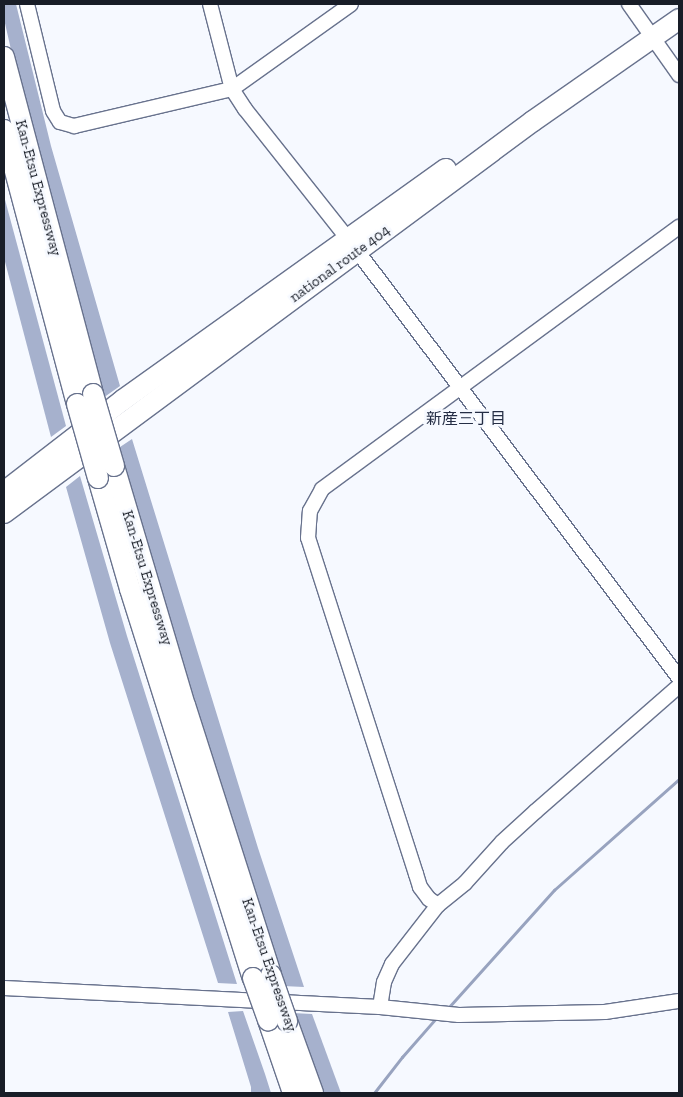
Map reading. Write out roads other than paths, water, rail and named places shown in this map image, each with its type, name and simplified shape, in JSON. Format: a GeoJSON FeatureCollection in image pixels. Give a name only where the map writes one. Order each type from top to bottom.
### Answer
{"type":"FeatureCollection","features":[{"type":"Feature","properties":{"kind":"highway","name":"national route 404"},"geometry":{"type":"LineString","coordinates":[[650,33],[678,4]]}},
{"type":"Feature","properties":{"kind":"highway","name":"national route 404"},"geometry":{"type":"LineString","coordinates":[[4,513],[353,246],[650,33],[679,19]]}},
{"type":"Feature","properties":{"kind":"highway","name":"Kan-Etsu Expressway"},"geometry":{"type":"LineString","coordinates":[[4,57],[85,399]]}},
{"type":"Feature","properties":{"kind":"highway","name":"Kan-Etsu Expressway"},"geometry":{"type":"LineString","coordinates":[[4,130],[106,472],[176,677],[262,976],[277,1021],[293,1093]]}},
{"type":"Feature","properties":{"kind":"highway","name":"national route 404"},"geometry":{"type":"LineString","coordinates":[[4,492],[123,400],[353,246]]}},
{"type":"Feature","properties":{"kind":"highway"},"geometry":{"type":"LineString","coordinates":[[4,476],[39,466]]}},
{"type":"Feature","properties":{"kind":"highway","name":"Kan-Etsu Expressway"},"geometry":{"type":"LineString","coordinates":[[277,1021],[313,1093]]}},
{"type":"Feature","properties":{"kind":"street"},"geometry":{"type":"LineString","coordinates":[[27,4],[53,111],[60,122],[74,126],[232,89],[351,4]]}},
{"type":"Feature","properties":{"kind":"street"},"geometry":{"type":"LineString","coordinates":[[210,4],[232,89],[245,109],[353,246],[679,678]]}},
{"type":"Feature","properties":{"kind":"street"},"geometry":{"type":"LineString","coordinates":[[629,4],[679,74]]}},
{"type":"Feature","properties":{"kind":"street"},"geometry":{"type":"LineString","coordinates":[[438,905],[429,899],[420,887],[311,547],[308,523],[314,500],[322,488],[679,227]]}},
{"type":"Feature","properties":{"kind":"street"},"geometry":{"type":"LineString","coordinates":[[380,1007],[384,982],[392,964],[438,905],[465,883],[502,842],[536,810],[679,686]]}},
{"type":"Feature","properties":{"kind":"street"},"geometry":{"type":"LineString","coordinates":[[4,988],[380,1007],[459,1014],[552,1014],[621,1010],[679,1001]]}},
{"type":"Feature","properties":{"kind":"waterway"},"geometry":{"type":"LineString","coordinates":[[448,1008],[554,890],[679,779]]}},
{"type":"Feature","properties":{"kind":"waterway"},"geometry":{"type":"LineString","coordinates":[[374,1093],[437,1017]]}},
{"type":"Feature","properties":{"kind":"district","name":"新産三丁目"},"geometry":{"type":"Point","coordinates":[466,419]}}]}
